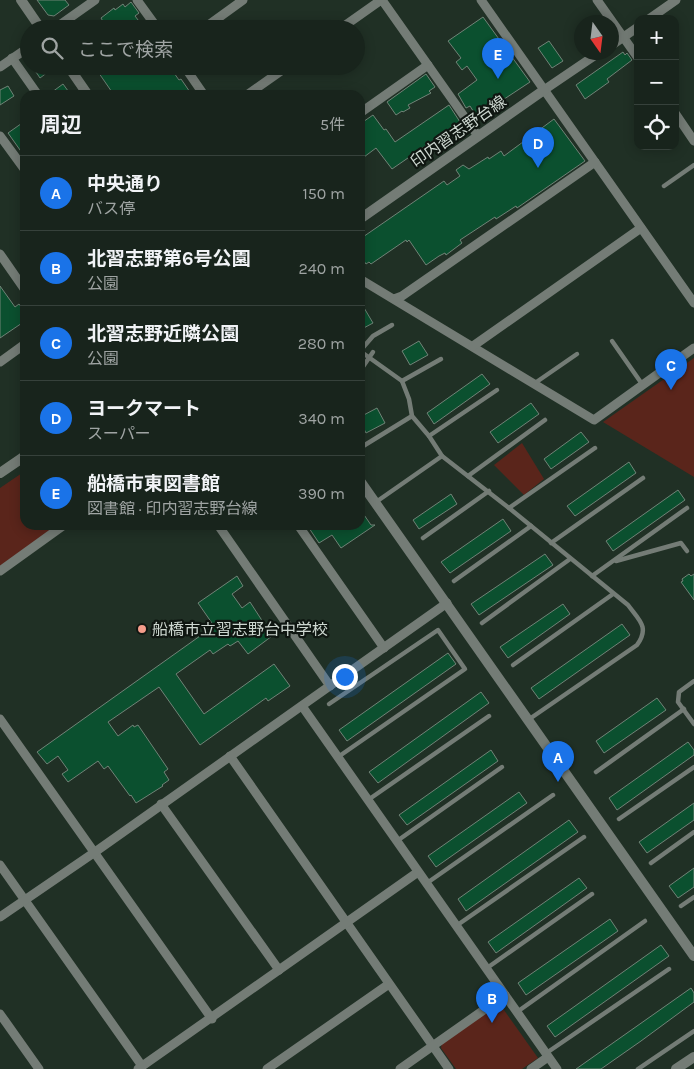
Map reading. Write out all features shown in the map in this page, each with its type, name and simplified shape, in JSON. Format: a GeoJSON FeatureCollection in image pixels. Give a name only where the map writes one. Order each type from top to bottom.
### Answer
{"type":"FeatureCollection","features":[{"type":"Feature","properties":{"kind":"street"},"geometry":{"type":"LineString","coordinates":[[21,0],[35,20]]}},
{"type":"Feature","properties":{"kind":"street"},"geometry":{"type":"LineString","coordinates":[[67,20],[95,0]]}},
{"type":"Feature","properties":{"kind":"street"},"geometry":{"type":"LineString","coordinates":[[138,0],[152,20]]}},
{"type":"Feature","properties":{"kind":"street"},"geometry":{"type":"LineString","coordinates":[[215,20],[243,0]]}},
{"type":"Feature","properties":{"kind":"street"},"geometry":{"type":"LineString","coordinates":[[353,20],[381,0],[478,136]]}},
{"type":"Feature","properties":{"kind":"street"},"geometry":{"type":"LineString","coordinates":[[481,0],[694,303]]}},
{"type":"Feature","properties":{"kind":"street"},"geometry":{"type":"LineString","coordinates":[[597,0],[634,52]]}},
{"type":"Feature","properties":{"kind":"street"},"geometry":{"type":"LineString","coordinates":[[655,15],[676,0]]}},
{"type":"Feature","properties":{"kind":"street"},"geometry":{"type":"LineString","coordinates":[[619,40],[634,29]]}},
{"type":"Feature","properties":{"kind":"street"},"geometry":{"type":"LineString","coordinates":[[0,67],[20,53]]}},
{"type":"Feature","properties":{"kind":"street"},"geometry":{"type":"LineString","coordinates":[[12,58],[20,69]]}},
{"type":"Feature","properties":{"kind":"street","name":"印内習志野台線"},"geometry":{"type":"LineString","coordinates":[[365,215],[588,60]]}},
{"type":"Feature","properties":{"kind":"street"},"geometry":{"type":"LineString","coordinates":[[365,109],[428,65]]}},
{"type":"Feature","properties":{"kind":"street"},"geometry":{"type":"LineString","coordinates":[[24,75],[34,90]]}},
{"type":"Feature","properties":{"kind":"street"},"geometry":{"type":"LineString","coordinates":[[74,75],[85,90]]}},
{"type":"Feature","properties":{"kind":"street"},"geometry":{"type":"LineString","coordinates":[[190,75],[201,90]]}},
{"type":"Feature","properties":{"kind":"street"},"geometry":{"type":"LineString","coordinates":[[254,90],[275,75]]}},
{"type":"Feature","properties":{"kind":"street"},"geometry":{"type":"LineString","coordinates":[[679,119],[694,141]]}},
{"type":"Feature","properties":{"kind":"street"},"geometry":{"type":"LineString","coordinates":[[0,136],[20,163]]}},
{"type":"Feature","properties":{"kind":"street"},"geometry":{"type":"LineString","coordinates":[[394,299],[402,296],[595,162]]}},
{"type":"Feature","properties":{"kind":"street"},"geometry":{"type":"LineString","coordinates":[[473,346],[641,228]]}},
{"type":"Feature","properties":{"kind":"street"},"geometry":{"type":"LineString","coordinates":[[0,254],[20,283]]}},
{"type":"Feature","properties":{"kind":"street"},"geometry":{"type":"LineString","coordinates":[[365,282],[594,420],[694,348]]}},
{"type":"Feature","properties":{"kind":"street"},"geometry":{"type":"LineString","coordinates":[[0,362],[20,348]]}},
{"type":"Feature","properties":{"kind":"street"},"geometry":{"type":"LineString","coordinates":[[0,473],[20,459]]}},
{"type":"Feature","properties":{"kind":"street"},"geometry":{"type":"LineString","coordinates":[[365,488],[694,956]]}},
{"type":"Feature","properties":{"kind":"street"},"geometry":{"type":"LineString","coordinates":[[0,570],[57,530]]}},
{"type":"Feature","properties":{"kind":"street"},"geometry":{"type":"LineString","coordinates":[[221,530],[330,686]]}},
{"type":"Feature","properties":{"kind":"street"},"geometry":{"type":"LineString","coordinates":[[301,530],[384,648]]}},
{"type":"Feature","properties":{"kind":"street"},"geometry":{"type":"LineString","coordinates":[[0,917],[447,603]]}},
{"type":"Feature","properties":{"kind":"street"},"geometry":{"type":"LineString","coordinates":[[302,706],[556,1069]]}},
{"type":"Feature","properties":{"kind":"street"},"geometry":{"type":"LineString","coordinates":[[0,719],[212,1019]]}},
{"type":"Feature","properties":{"kind":"street"},"geometry":{"type":"LineString","coordinates":[[230,756],[449,1069]]}},
{"type":"Feature","properties":{"kind":"street"},"geometry":{"type":"LineString","coordinates":[[160,804],[279,970]]}},
{"type":"Feature","properties":{"kind":"street"},"geometry":{"type":"LineString","coordinates":[[0,865],[140,1068],[418,872]]}},
{"type":"Feature","properties":{"kind":"street"},"geometry":{"type":"LineString","coordinates":[[267,1069],[389,984]]}},
{"type":"Feature","properties":{"kind":"street"},"geometry":{"type":"LineString","coordinates":[[400,1069],[505,995]]}},
{"type":"Feature","properties":{"kind":"street"},"geometry":{"type":"LineString","coordinates":[[0,1014],[39,1069]]}},
{"type":"Feature","properties":{"kind":"street"},"geometry":{"type":"LineString","coordinates":[[531,1069],[547,1055]]}},
{"type":"Feature","properties":{"kind":"street"},"geometry":{"type":"LineString","coordinates":[[676,1069],[694,1056]]}},
{"type":"Feature","properties":{"kind":"lane"},"geometry":{"type":"LineString","coordinates":[[664,186],[694,165]]}},
{"type":"Feature","properties":{"kind":"lane"},"geometry":{"type":"LineString","coordinates":[[365,345],[373,336],[392,325]]}},
{"type":"Feature","properties":{"kind":"lane"},"geometry":{"type":"LineString","coordinates":[[612,341],[642,384]]}},
{"type":"Feature","properties":{"kind":"lane"},"geometry":{"type":"LineString","coordinates":[[365,363],[373,352]]}},
{"type":"Feature","properties":{"kind":"lane"},"geometry":{"type":"LineString","coordinates":[[365,354],[402,381],[409,399],[412,416],[429,436],[442,456],[488,491],[628,606],[643,624],[644,630],[637,645],[527,720]]}},
{"type":"Feature","properties":{"kind":"lane"},"geometry":{"type":"LineString","coordinates":[[535,383],[577,354]]}},
{"type":"Feature","properties":{"kind":"lane"},"geometry":{"type":"LineString","coordinates":[[402,381],[441,359]]}},
{"type":"Feature","properties":{"kind":"lane"},"geometry":{"type":"LineString","coordinates":[[429,436],[496,390]]}},
{"type":"Feature","properties":{"kind":"lane"},"geometry":{"type":"LineString","coordinates":[[365,445],[412,416]]}},
{"type":"Feature","properties":{"kind":"lane"},"geometry":{"type":"LineString","coordinates":[[468,476],[545,420]]}},
{"type":"Feature","properties":{"kind":"lane"},"geometry":{"type":"LineString","coordinates":[[509,508],[594,448]]}},
{"type":"Feature","properties":{"kind":"lane"},"geometry":{"type":"LineString","coordinates":[[375,503],[442,456]]}},
{"type":"Feature","properties":{"kind":"lane"},"geometry":{"type":"LineString","coordinates":[[551,543],[643,478]]}},
{"type":"Feature","properties":{"kind":"lane"},"geometry":{"type":"LineString","coordinates":[[423,538],[488,491]]}},
{"type":"Feature","properties":{"kind":"lane"},"geometry":{"type":"LineString","coordinates":[[592,576],[687,508]]}},
{"type":"Feature","properties":{"kind":"lane"},"geometry":{"type":"LineString","coordinates":[[454,581],[530,526]]}},
{"type":"Feature","properties":{"kind":"lane"},"geometry":{"type":"LineString","coordinates":[[612,562],[681,544],[687,551]]}},
{"type":"Feature","properties":{"kind":"lane"},"geometry":{"type":"LineString","coordinates":[[482,623],[570,559]]}},
{"type":"Feature","properties":{"kind":"lane"},"geometry":{"type":"LineString","coordinates":[[513,665],[612,594]]}},
{"type":"Feature","properties":{"kind":"lane"},"geometry":{"type":"LineString","coordinates":[[330,704],[438,630],[465,669],[338,756]]}},
{"type":"Feature","properties":{"kind":"lane"},"geometry":{"type":"LineString","coordinates":[[694,681],[679,692],[678,702],[694,724]]}},
{"type":"Feature","properties":{"kind":"lane"},"geometry":{"type":"LineString","coordinates":[[596,772],[684,709]]}},
{"type":"Feature","properties":{"kind":"lane"},"geometry":{"type":"LineString","coordinates":[[368,800],[489,716]]}},
{"type":"Feature","properties":{"kind":"lane"},"geometry":{"type":"LineString","coordinates":[[619,819],[694,766]]}},
{"type":"Feature","properties":{"kind":"lane"},"geometry":{"type":"LineString","coordinates":[[397,841],[502,767]]}},
{"type":"Feature","properties":{"kind":"lane"},"geometry":{"type":"LineString","coordinates":[[426,883],[553,795]]}},
{"type":"Feature","properties":{"kind":"lane"},"geometry":{"type":"LineString","coordinates":[[650,863],[694,832]]}},
{"type":"Feature","properties":{"kind":"lane"},"geometry":{"type":"LineString","coordinates":[[456,926],[584,837]]}},
{"type":"Feature","properties":{"kind":"lane"},"geometry":{"type":"LineString","coordinates":[[486,969],[592,894]]}},
{"type":"Feature","properties":{"kind":"lane"},"geometry":{"type":"LineString","coordinates":[[681,906],[694,897]]}},
{"type":"Feature","properties":{"kind":"lane"},"geometry":{"type":"LineString","coordinates":[[517,1012],[645,921]]}},
{"type":"Feature","properties":{"kind":"lane"},"geometry":{"type":"LineString","coordinates":[[547,1055],[669,969]]}},
{"type":"Feature","properties":{"kind":"lane"},"geometry":{"type":"LineString","coordinates":[[638,1069],[694,1031]]}},
{"type":"Feature","properties":{"kind":"shaded area"},"geometry":{"type":"Polygon","coordinates":[[[694,358],[694,477],[603,422],[694,358]]]}},
{"type":"Feature","properties":{"kind":"shaded area"},"geometry":{"type":"Polygon","coordinates":[[[522,443],[544,479],[524,495],[494,465],[522,443]]]}},
{"type":"Feature","properties":{"kind":"shaded area"},"geometry":{"type":"Polygon","coordinates":[[[20,474],[20,530],[51,530],[0,566],[0,488],[20,474]]]}},
{"type":"Feature","properties":{"kind":"shaded area"},"geometry":{"type":"Polygon","coordinates":[[[499,1003],[538,1058],[522,1069],[456,1069],[441,1048],[442,1043],[499,1003]]]}},
{"type":"Feature","properties":{"kind":"building"},"geometry":{"type":"Polygon","coordinates":[[[37,0],[65,0],[69,5],[54,16],[48,15],[37,0]]]}},
{"type":"Feature","properties":{"kind":"building"},"geometry":{"type":"Polygon","coordinates":[[[131,2],[139,13],[135,16],[138,20],[102,20],[101,18],[114,8],[115,10],[123,4],[125,7],[131,2]]]}},
{"type":"Feature","properties":{"kind":"building"},"geometry":{"type":"Polygon","coordinates":[[[483,17],[530,82],[477,117],[470,106],[466,108],[458,94],[477,80],[467,66],[462,70],[456,62],[461,58],[448,41],[483,17]]]}},
{"type":"Feature","properties":{"kind":"building"},"geometry":{"type":"Polygon","coordinates":[[[549,41],[563,61],[552,68],[538,48],[549,41]]]}},
{"type":"Feature","properties":{"kind":"building"},"geometry":{"type":"Polygon","coordinates":[[[623,52],[625,55],[627,53],[632,60],[607,79],[609,82],[585,99],[576,85],[612,60],[619,60],[619,55],[623,52]]]}},
{"type":"Feature","properties":{"kind":"building"},"geometry":{"type":"Polygon","coordinates":[[[426,74],[435,87],[429,91],[431,93],[408,105],[410,108],[396,115],[387,102],[426,74]]]}},
{"type":"Feature","properties":{"kind":"building"},"geometry":{"type":"Polygon","coordinates":[[[100,75],[175,75],[179,80],[181,79],[189,90],[111,90],[100,75]]]}},
{"type":"Feature","properties":{"kind":"building"},"geometry":{"type":"Polygon","coordinates":[[[63,84],[67,90],[55,90],[63,84]]]}},
{"type":"Feature","properties":{"kind":"building"},"geometry":{"type":"Polygon","coordinates":[[[8,86],[14,96],[0,105],[0,90],[8,86]]]}},
{"type":"Feature","properties":{"kind":"building"},"geometry":{"type":"Polygon","coordinates":[[[449,105],[460,122],[392,169],[376,148],[365,156],[365,121],[373,115],[395,142],[449,105]]]}},
{"type":"Feature","properties":{"kind":"building"},"geometry":{"type":"Polygon","coordinates":[[[554,119],[585,161],[517,208],[516,206],[496,219],[495,217],[460,240],[462,243],[446,255],[445,253],[439,256],[426,265],[409,240],[407,242],[406,240],[371,264],[369,262],[366,264],[365,236],[444,181],[447,185],[460,176],[456,170],[463,165],[469,169],[501,151],[504,156],[554,119]]]}},
{"type":"Feature","properties":{"kind":"building"},"geometry":{"type":"Polygon","coordinates":[[[20,125],[20,150],[8,133],[20,125]]]}},
{"type":"Feature","properties":{"kind":"building"},"geometry":{"type":"Polygon","coordinates":[[[0,286],[15,307],[19,304],[20,305],[20,324],[0,338],[0,286]]]}},
{"type":"Feature","properties":{"kind":"building"},"geometry":{"type":"Polygon","coordinates":[[[365,309],[373,323],[365,327],[365,309]]]}},
{"type":"Feature","properties":{"kind":"building"},"geometry":{"type":"Polygon","coordinates":[[[419,341],[428,355],[410,365],[402,351],[419,341]]]}},
{"type":"Feature","properties":{"kind":"building"},"geometry":{"type":"Polygon","coordinates":[[[482,374],[490,384],[434,424],[427,413],[482,374]]]}},
{"type":"Feature","properties":{"kind":"building"},"geometry":{"type":"Polygon","coordinates":[[[531,403],[539,414],[498,443],[490,432],[531,403]]]}},
{"type":"Feature","properties":{"kind":"building"},"geometry":{"type":"Polygon","coordinates":[[[377,408],[385,423],[366,433],[365,414],[377,408]]]}},
{"type":"Feature","properties":{"kind":"building"},"geometry":{"type":"Polygon","coordinates":[[[581,432],[589,442],[551,469],[544,459],[581,432]]]}},
{"type":"Feature","properties":{"kind":"building"},"geometry":{"type":"Polygon","coordinates":[[[629,462],[636,473],[575,516],[567,506],[629,462]]]}},
{"type":"Feature","properties":{"kind":"building"},"geometry":{"type":"Polygon","coordinates":[[[678,490],[685,500],[613,551],[606,541],[678,490]]]}},
{"type":"Feature","properties":{"kind":"building"},"geometry":{"type":"Polygon","coordinates":[[[451,494],[457,504],[419,529],[413,520],[451,494]]]}},
{"type":"Feature","properties":{"kind":"building"},"geometry":{"type":"Polygon","coordinates":[[[365,516],[371,525],[375,525],[341,548],[332,535],[319,543],[310,530],[365,530],[365,516]]]}},
{"type":"Feature","properties":{"kind":"building"},"geometry":{"type":"Polygon","coordinates":[[[503,519],[511,531],[450,573],[441,562],[503,519]]]}},
{"type":"Feature","properties":{"kind":"building"},"geometry":{"type":"Polygon","coordinates":[[[545,554],[553,565],[479,615],[471,604],[545,554]]]}},
{"type":"Feature","properties":{"kind":"building"},"geometry":{"type":"Polygon","coordinates":[[[689,574],[691,576],[694,574],[694,600],[681,582],[689,574]]]}},
{"type":"Feature","properties":{"kind":"building"},"geometry":{"type":"Polygon","coordinates":[[[237,576],[243,586],[232,594],[242,608],[250,602],[272,636],[248,654],[238,641],[230,646],[228,644],[213,654],[210,650],[176,674],[204,714],[274,664],[290,686],[268,701],[266,698],[200,745],[159,687],[108,722],[118,736],[133,725],[134,727],[138,725],[168,769],[164,772],[169,780],[136,803],[108,766],[104,769],[98,761],[68,782],[62,774],[68,770],[58,756],[47,764],[37,752],[214,626],[198,603],[237,576]]]}},
{"type":"Feature","properties":{"kind":"building"},"geometry":{"type":"Polygon","coordinates":[[[563,604],[570,614],[508,658],[500,647],[563,604]]]}},
{"type":"Feature","properties":{"kind":"building"},"geometry":{"type":"Polygon","coordinates":[[[622,624],[630,635],[539,699],[531,688],[622,624]]]}},
{"type":"Feature","properties":{"kind":"building"},"geometry":{"type":"Polygon","coordinates":[[[448,653],[456,664],[347,741],[339,730],[448,653]]]}},
{"type":"Feature","properties":{"kind":"building"},"geometry":{"type":"Polygon","coordinates":[[[481,692],[489,703],[378,783],[369,772],[481,692]]]}},
{"type":"Feature","properties":{"kind":"building"},"geometry":{"type":"Polygon","coordinates":[[[657,698],[666,710],[604,753],[596,741],[657,698]]]}},
{"type":"Feature","properties":{"kind":"building"},"geometry":{"type":"Polygon","coordinates":[[[688,742],[694,750],[694,755],[617,810],[609,798],[688,742]]]}},
{"type":"Feature","properties":{"kind":"building"},"geometry":{"type":"Polygon","coordinates":[[[491,750],[498,761],[407,825],[399,815],[491,750]]]}},
{"type":"Feature","properties":{"kind":"building"},"geometry":{"type":"Polygon","coordinates":[[[519,792],[527,803],[436,867],[428,856],[519,792]]]}},
{"type":"Feature","properties":{"kind":"building"},"geometry":{"type":"Polygon","coordinates":[[[694,803],[694,820],[647,853],[639,842],[694,803]]]}},
{"type":"Feature","properties":{"kind":"building"},"geometry":{"type":"Polygon","coordinates":[[[569,820],[578,832],[466,911],[458,899],[569,820]]]}},
{"type":"Feature","properties":{"kind":"building"},"geometry":{"type":"Polygon","coordinates":[[[694,868],[694,887],[678,898],[669,886],[694,868]]]}},
{"type":"Feature","properties":{"kind":"building"},"geometry":{"type":"Polygon","coordinates":[[[579,878],[587,888],[496,953],[488,942],[579,878]]]}},
{"type":"Feature","properties":{"kind":"building"},"geometry":{"type":"Polygon","coordinates":[[[610,919],[618,931],[526,995],[518,983],[610,919]]]}},
{"type":"Feature","properties":{"kind":"building"},"geometry":{"type":"Polygon","coordinates":[[[661,945],[669,956],[555,1037],[547,1026],[661,945]]]}},
{"type":"Feature","properties":{"kind":"building"},"geometry":{"type":"Polygon","coordinates":[[[691,988],[694,993],[694,1002],[641,1041],[601,1069],[576,1069],[691,988]]]}},
{"type":"Feature","properties":{"kind":"place","name":"船橋市東図書館"},"geometry":{"type":"Point","coordinates":[498,79]}},
{"type":"Feature","properties":{"kind":"place","name":"ヨークマート"},"geometry":{"type":"Point","coordinates":[538,168]}},
{"type":"Feature","properties":{"kind":"place","name":"北習志野近隣公園"},"geometry":{"type":"Point","coordinates":[671,390]}},
{"type":"Feature","properties":{"kind":"place","name":"船橋市立習志野台中学校"},"geometry":{"type":"Point","coordinates":[142,629]}},
{"type":"Feature","properties":{"kind":"place","name":"中央通り"},"geometry":{"type":"Point","coordinates":[558,782]}},
{"type":"Feature","properties":{"kind":"place","name":"北習志野第6号公園"},"geometry":{"type":"Point","coordinates":[492,1023]}}]}
